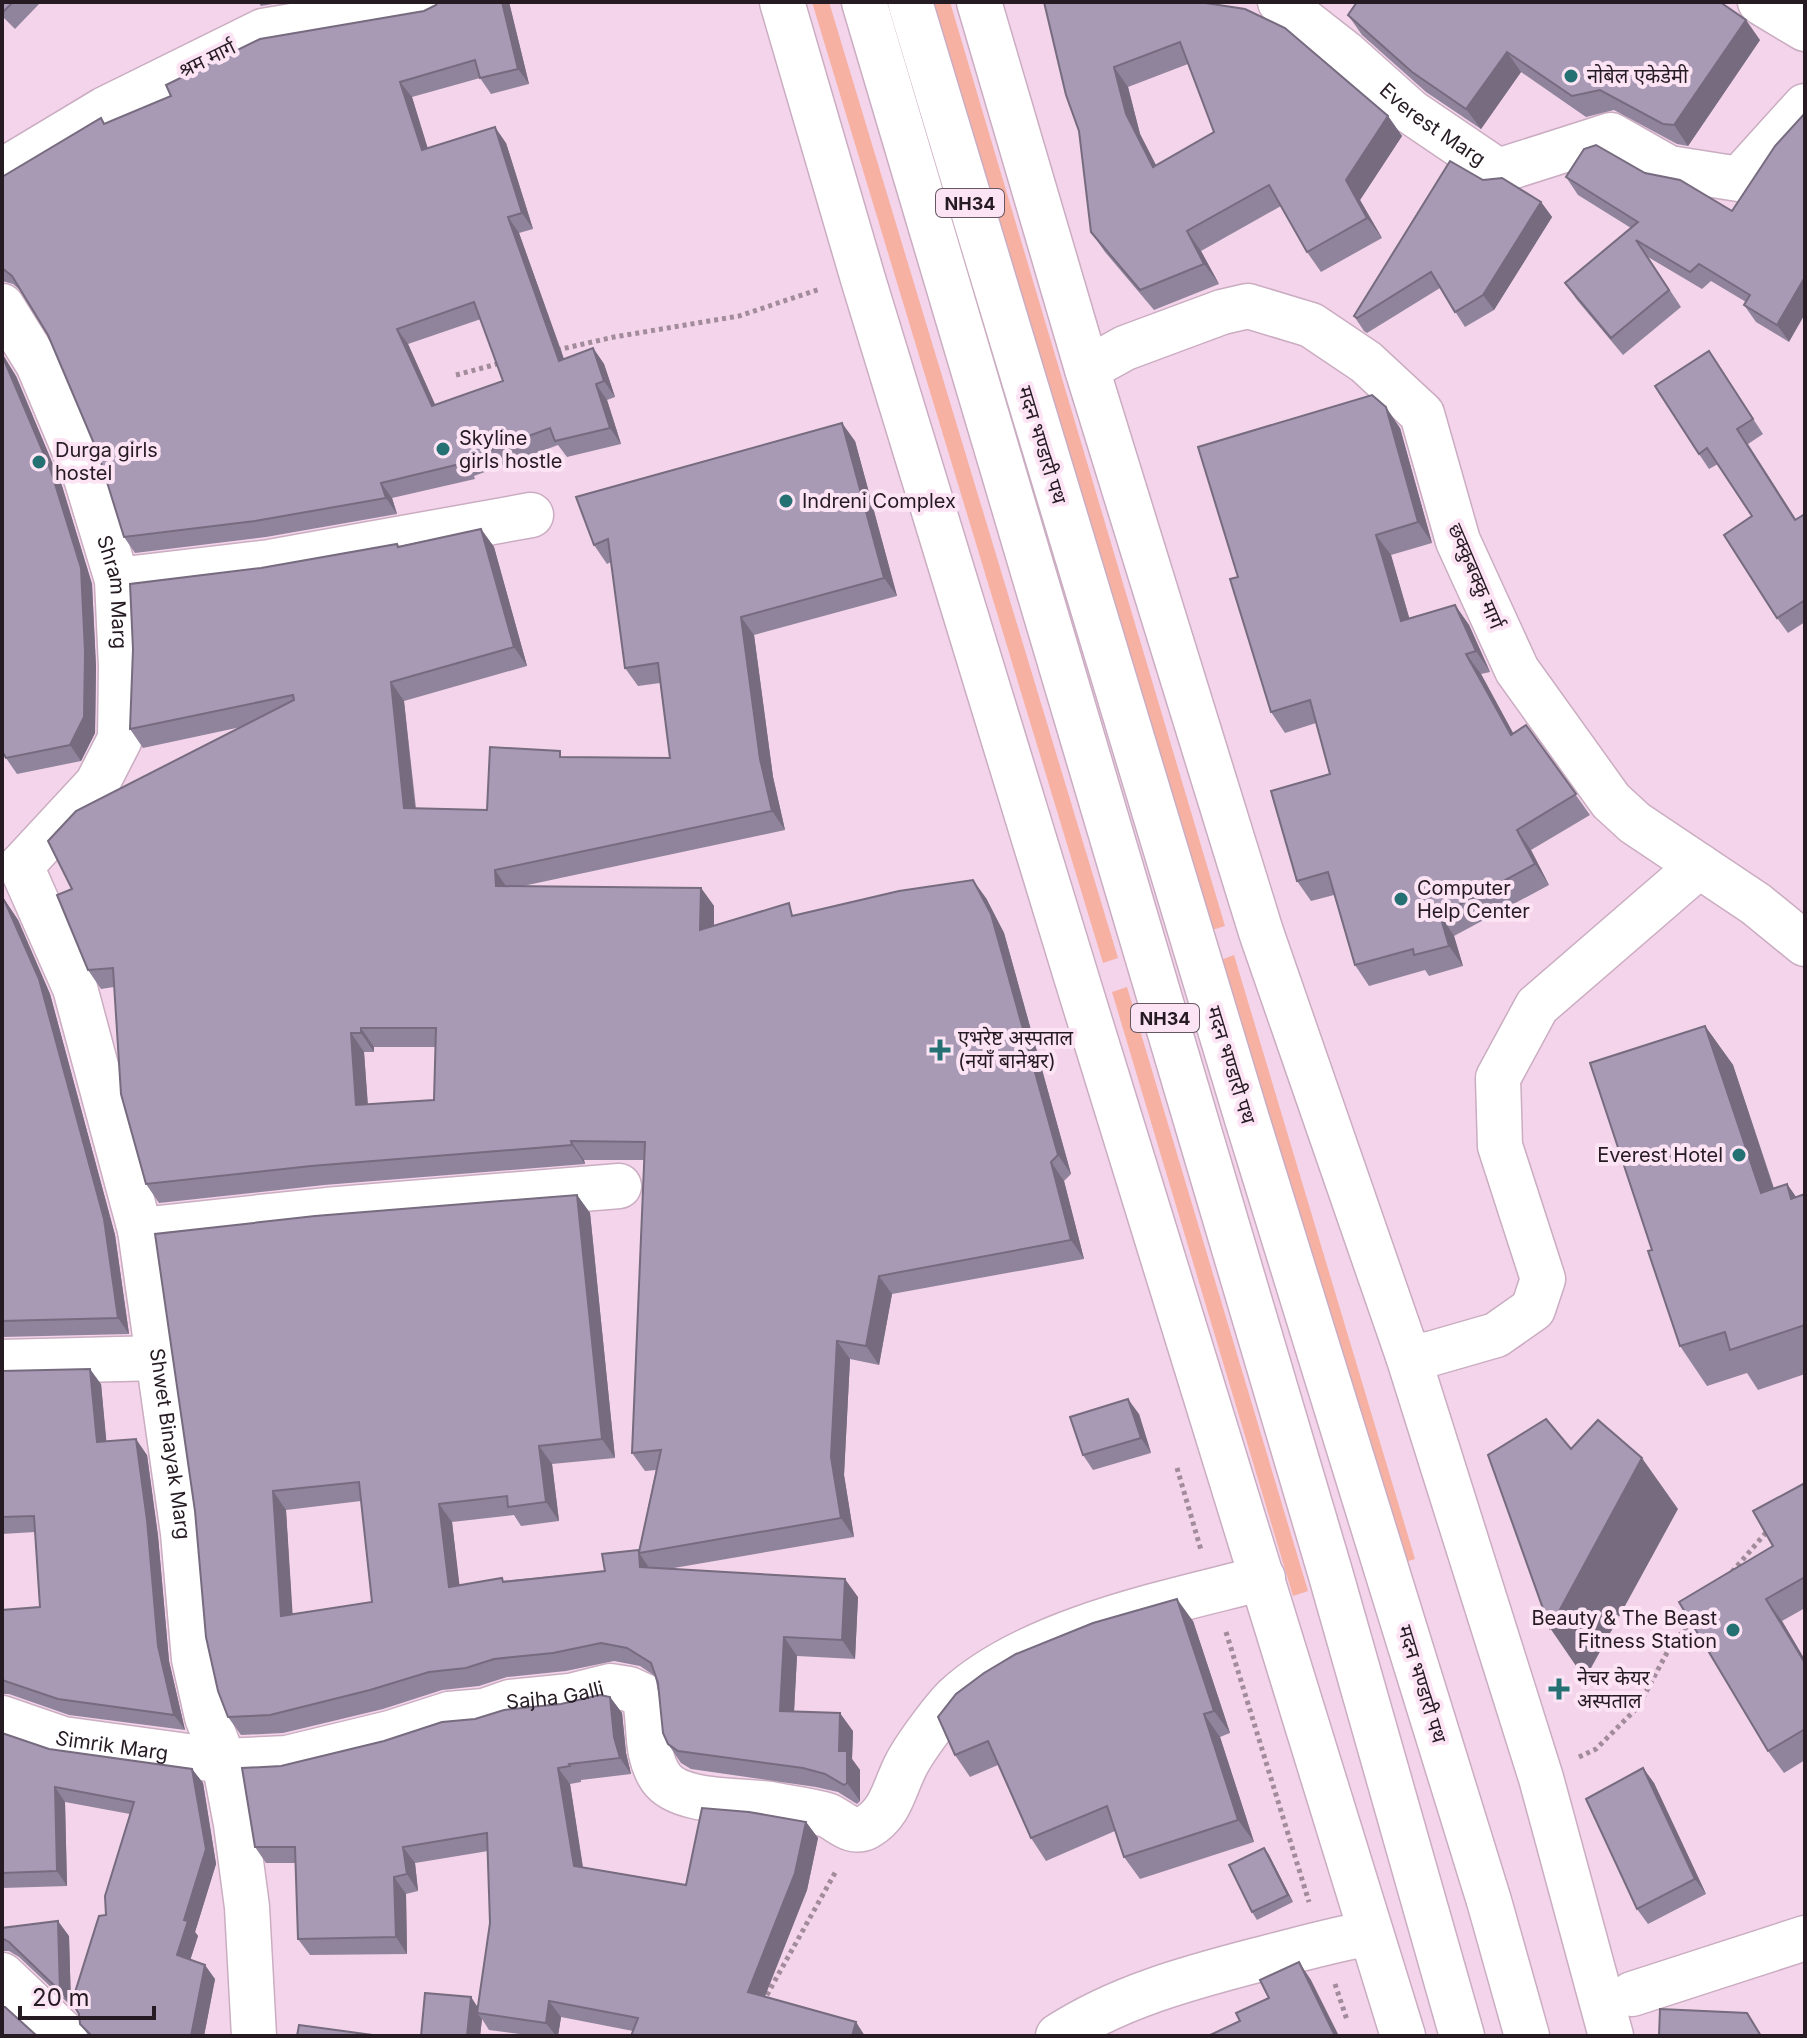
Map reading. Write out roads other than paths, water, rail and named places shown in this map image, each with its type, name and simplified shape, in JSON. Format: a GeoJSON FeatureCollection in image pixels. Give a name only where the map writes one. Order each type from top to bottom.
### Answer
{"type":"FeatureCollection","features":[{"type":"Feature","properties":{"kind":"main road","name":"श्रम मार्ग"},"geometry":{"type":"LineString","coordinates":[[2,171],[105,109],[263,31],[328,10],[431,2]]}},
{"type":"Feature","properties":{"kind":"main road"},"geometry":{"type":"LineString","coordinates":[[782,2],[863,279],[1403,2036]]}},
{"type":"Feature","properties":{"kind":"main road","name":"NH34"},"geometry":{"type":"LineString","coordinates":[[864,2],[1325,1557],[1462,2036]]}},
{"type":"Feature","properties":{"kind":"main road","name":"मदन भण्डारी पथ"},"geometry":{"type":"LineString","coordinates":[[910,2],[1257,1150],[1489,1901],[1527,2036]]}},
{"type":"Feature","properties":{"kind":"main road"},"geometry":{"type":"LineString","coordinates":[[979,2],[1087,369],[1261,932],[1408,1356],[1541,1778],[1611,2036]]}},
{"type":"Feature","properties":{"kind":"main road","name":"Everest Marg"},"geometry":{"type":"LineString","coordinates":[[1280,2],[1344,52],[1411,112],[1498,171],[1611,135],[1669,168],[1739,179],[1805,106]]}},
{"type":"Feature","properties":{"kind":"main road"},"geometry":{"type":"LineString","coordinates":[[1760,2],[1805,29]]}},
{"type":"Feature","properties":{"kind":"main road","name":"Shram Marg"},"geometry":{"type":"LineString","coordinates":[[2,306],[44,378],[86,478],[117,580],[121,667],[120,739],[97,784],[12,861]]}},
{"type":"Feature","properties":{"kind":"main road","name":"छक्कुबक्कु मार्ग"},"geometry":{"type":"LineString","coordinates":[[1087,369],[1125,348],[1222,312],[1248,306],[1311,325],[1366,362],[1422,414],[1458,541],[1517,670],[1611,801],[1635,823],[1756,904],[1805,944]]}},
{"type":"Feature","properties":{"kind":"main road"},"geometry":{"type":"LineString","coordinates":[[117,580],[270,562],[531,515]]}},
{"type":"Feature","properties":{"kind":"main road","name":"Shwet Binayak Marg"},"geometry":{"type":"LineString","coordinates":[[12,861],[75,988],[140,1230],[183,1533],[194,1659],[207,1717],[224,1761],[236,1824],[247,1907],[254,2036]]}},
{"type":"Feature","properties":{"kind":"main road"},"geometry":{"type":"LineString","coordinates":[[1408,1356],[1430,1354],[1496,1335],[1533,1309],[1543,1279],[1500,1146],[1498,1078],[1537,1006],[1699,866]]}},
{"type":"Feature","properties":{"kind":"main road"},"geometry":{"type":"LineString","coordinates":[[140,1230],[326,1210],[619,1186]]}},
{"type":"Feature","properties":{"kind":"main road"},"geometry":{"type":"LineString","coordinates":[[2,1362],[159,1358]]}},
{"type":"Feature","properties":{"kind":"main road","name":"Sajha Galli"},"geometry":{"type":"LineString","coordinates":[[224,1761],[287,1758],[390,1733],[449,1714],[484,1711],[510,1702],[570,1696],[610,1686],[629,1689],[644,1696],[649,1716],[648,1743],[661,1779],[682,1794],[774,1805],[828,1816],[841,1826],[859,1829],[867,1827],[888,1808],[905,1766],[954,1699],[1002,1664],[1067,1633],[1263,1578]]}},
{"type":"Feature","properties":{"kind":"main road","name":"Simrik Marg"},"geometry":{"type":"LineString","coordinates":[[2,1718],[63,1739],[224,1761]]}},
{"type":"Feature","properties":{"kind":"main road"},"geometry":{"type":"LineString","coordinates":[[1073,2032],[1171,1983],[1321,1942],[1370,1933]]}},
{"type":"Feature","properties":{"kind":"main road"},"geometry":{"type":"LineString","coordinates":[[1632,1994],[1805,1938]]}},
{"type":"Feature","properties":{"kind":"main road"},"geometry":{"type":"LineString","coordinates":[[2,1975],[66,2036]]}},
{"type":"Feature","properties":{"kind":"place","name":"नोबेल एकेडेमी"},"geometry":{"type":"Point","coordinates":[1571,76]}},
{"type":"Feature","properties":{"kind":"place","name":"Skyline girls hostle"},"geometry":{"type":"Point","coordinates":[443,449]}},
{"type":"Feature","properties":{"kind":"place","name":"Durga girls hostel"},"geometry":{"type":"Point","coordinates":[39,462]}},
{"type":"Feature","properties":{"kind":"place","name":"Indreni Complex"},"geometry":{"type":"Point","coordinates":[786,501]}},
{"type":"Feature","properties":{"kind":"place","name":"Computer Help Center"},"geometry":{"type":"Point","coordinates":[1401,899]}},
{"type":"Feature","properties":{"kind":"place","name":"एभरेष्ट अस्पताल (नयाँ बानेश्वर)"},"geometry":{"type":"Point","coordinates":[940,1050]}},
{"type":"Feature","properties":{"kind":"place","name":"Everest Hotel"},"geometry":{"type":"Point","coordinates":[1739,1155]}},
{"type":"Feature","properties":{"kind":"place","name":"Beauty & The Beast Fitness Station"},"geometry":{"type":"Point","coordinates":[1733,1630]}},
{"type":"Feature","properties":{"kind":"place","name":"नेचर केयर अस्पताल"},"geometry":{"type":"Point","coordinates":[1559,1689]}}]}
